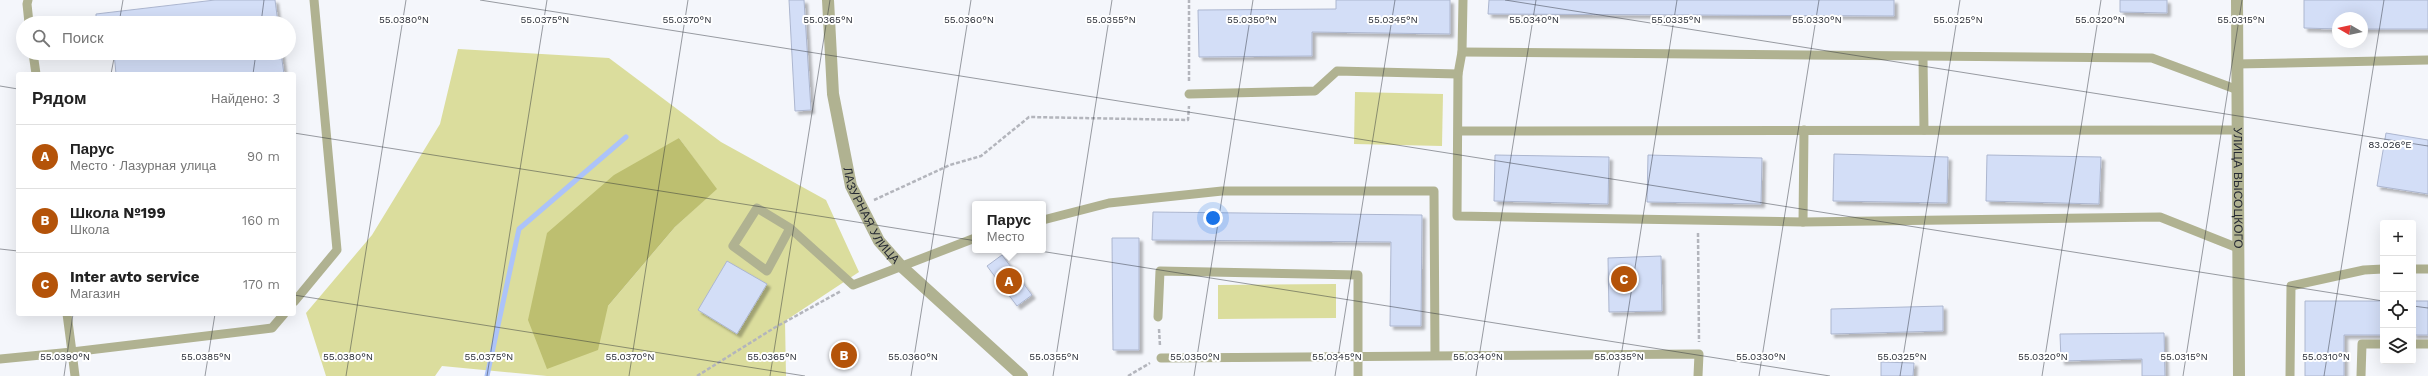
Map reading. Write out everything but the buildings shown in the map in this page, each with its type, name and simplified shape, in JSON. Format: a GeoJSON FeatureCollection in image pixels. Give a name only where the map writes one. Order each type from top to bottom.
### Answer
{"type":"FeatureCollection","features":[{"type":"Feature","properties":{"kind":"street","name":"ЛАЗУРНАЯ УЛИЦА"},"geometry":{"type":"LineString","coordinates":[[828,0],[833,94],[852,186],[879,241],[901,266],[1022,376]]}},
{"type":"Feature","properties":{"kind":"street","name":"УЛИЦА ВЫСОЦКОГО"},"geometry":{"type":"LineString","coordinates":[[2237,0],[2239,376]]}},
{"type":"Feature","properties":{"kind":"lane"},"geometry":{"type":"LineString","coordinates":[[28,0],[28,16]]}},
{"type":"Feature","properties":{"kind":"lane"},"geometry":{"type":"LineString","coordinates":[[296,300],[337,250],[314,0]]}},
{"type":"Feature","properties":{"kind":"lane"},"geometry":{"type":"LineString","coordinates":[[1463,0],[1462,52],[1458,74],[1459,131],[1457,216],[1803,222],[2160,217],[2238,248]]}},
{"type":"Feature","properties":{"kind":"lane"},"geometry":{"type":"LineString","coordinates":[[1462,52],[1923,58],[2152,58],[2238,90]]}},
{"type":"Feature","properties":{"kind":"lane"},"geometry":{"type":"LineString","coordinates":[[1923,58],[1924,130]]}},
{"type":"Feature","properties":{"kind":"lane"},"geometry":{"type":"LineString","coordinates":[[34,60],[36,72]]}},
{"type":"Feature","properties":{"kind":"lane"},"geometry":{"type":"LineString","coordinates":[[2237,64],[2428,60]]}},
{"type":"Feature","properties":{"kind":"lane"},"geometry":{"type":"LineString","coordinates":[[1189,94],[1315,91],[1337,72],[1458,74]]}},
{"type":"Feature","properties":{"kind":"lane"},"geometry":{"type":"LineString","coordinates":[[1803,222],[1804,130]]}},
{"type":"Feature","properties":{"kind":"lane"},"geometry":{"type":"LineString","coordinates":[[1459,131],[2237,130]]}},
{"type":"Feature","properties":{"kind":"lane"},"geometry":{"type":"LineString","coordinates":[[1046,219],[1109,202],[1222,191],[1434,191],[1434,355]]}},
{"type":"Feature","properties":{"kind":"lane"},"geometry":{"type":"LineString","coordinates":[[790,228],[767,271],[733,246],[757,208],[790,228],[853,285],[972,239]]}},
{"type":"Feature","properties":{"kind":"lane"},"geometry":{"type":"LineString","coordinates":[[2416,269],[2428,269]]}},
{"type":"Feature","properties":{"kind":"lane"},"geometry":{"type":"LineString","coordinates":[[2290,376],[2291,286],[2364,270],[2380,270]]}},
{"type":"Feature","properties":{"kind":"lane"},"geometry":{"type":"LineString","coordinates":[[1158,317],[1160,271],[1358,275],[1358,376]]}},
{"type":"Feature","properties":{"kind":"lane"},"geometry":{"type":"LineString","coordinates":[[67,316],[75,376]]}},
{"type":"Feature","properties":{"kind":"lane"},"geometry":{"type":"LineString","coordinates":[[0,359],[272,328],[282,316]]}},
{"type":"Feature","properties":{"kind":"lane"},"geometry":{"type":"LineString","coordinates":[[2362,376],[2362,344],[2380,344]]}},
{"type":"Feature","properties":{"kind":"lane"},"geometry":{"type":"LineString","coordinates":[[2416,344],[2428,344]]}},
{"type":"Feature","properties":{"kind":"lane"},"geometry":{"type":"LineString","coordinates":[[1161,358],[1699,354],[1698,376]]}},
{"type":"Feature","properties":{"kind":"path"},"geometry":{"type":"LineString","coordinates":[[871,201],[950,165],[981,156],[1029,117],[1188,120],[1189,0]]}},
{"type":"Feature","properties":{"kind":"path"},"geometry":{"type":"LineString","coordinates":[[1698,220],[1699,354]]}},
{"type":"Feature","properties":{"kind":"path"},"geometry":{"type":"LineString","coordinates":[[697,376],[774,328],[853,285]]}},
{"type":"Feature","properties":{"kind":"green space"},"geometry":{"type":"Polygon","coordinates":[[[458,49],[609,58],[721,142],[826,200],[859,272],[785,321],[786,376],[547,376],[442,366],[435,376],[326,376],[306,313],[372,235],[440,124],[458,49]],[[679,138],[608,306],[675,227],[716,189],[679,138]]]}},
{"type":"Feature","properties":{"kind":"green space"},"geometry":{"type":"Polygon","coordinates":[[[1355,92],[1443,94],[1442,146],[1354,144],[1355,92]]]}},
{"type":"Feature","properties":{"kind":"green space"},"geometry":{"type":"Polygon","coordinates":[[[679,138],[717,189],[675,227],[608,306],[598,350],[547,369],[528,320],[547,233],[614,175],[679,138]]]}},
{"type":"Feature","properties":{"kind":"green space"},"geometry":{"type":"Polygon","coordinates":[[[1336,284],[1336,318],[1218,319],[1218,285],[1336,284]]]}},
{"type":"Feature","properties":{"kind":"waterway"},"geometry":{"type":"LineString","coordinates":[[487,376],[519,229],[626,137]]}},
{"type":"Feature","properties":{"kind":"place","name":"Inter avto service"},"geometry":{"type":"Point","coordinates":[1624,279]}},
{"type":"Feature","properties":{"kind":"place","name":"Парус"},"geometry":{"type":"Point","coordinates":[1009,281]}},
{"type":"Feature","properties":{"kind":"place","name":"Школа №199"},"geometry":{"type":"Point","coordinates":[844,355]}}]}
